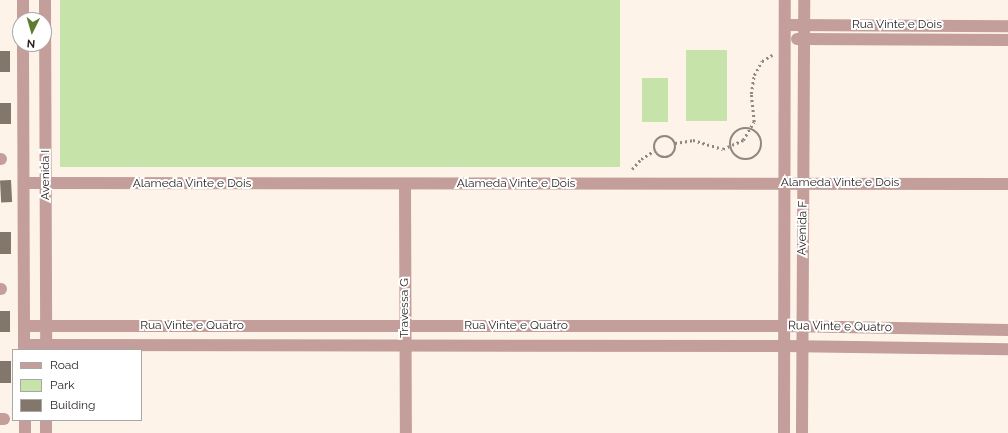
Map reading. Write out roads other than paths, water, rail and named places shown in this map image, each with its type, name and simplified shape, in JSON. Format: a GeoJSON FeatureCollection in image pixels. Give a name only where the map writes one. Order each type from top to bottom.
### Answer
{"type":"FeatureCollection","features":[{"type":"Feature","properties":{"kind":"street"},"geometry":{"type":"LineString","coordinates":[[23,0],[23,12]]}},
{"type":"Feature","properties":{"kind":"street","name":"Avenida I"},"geometry":{"type":"LineString","coordinates":[[45,0],[46,348]]}},
{"type":"Feature","properties":{"kind":"street","name":"Avenida F"},"geometry":{"type":"LineString","coordinates":[[784,433],[785,0]]}},
{"type":"Feature","properties":{"kind":"street","name":"Avenida F"},"geometry":{"type":"LineString","coordinates":[[802,433],[804,0]]}},
{"type":"Feature","properties":{"kind":"street","name":"Rua Vinte e Dois"},"geometry":{"type":"LineString","coordinates":[[785,25],[1008,26]]}},
{"type":"Feature","properties":{"kind":"street","name":"Rua Vinte e Dois"},"geometry":{"type":"LineString","coordinates":[[786,45],[803,39],[1008,40]]}},
{"type":"Feature","properties":{"kind":"street","name":"Avenida I"},"geometry":{"type":"LineString","coordinates":[[23,52],[24,348]]}},
{"type":"Feature","properties":{"kind":"street","name":"Alameda Vinte e Dois"},"geometry":{"type":"LineString","coordinates":[[24,183],[1008,184]]}},
{"type":"Feature","properties":{"kind":"street","name":"Travessa G"},"geometry":{"type":"LineString","coordinates":[[405,184],[406,433]]}},
{"type":"Feature","properties":{"kind":"street","name":"Rua Vinte e Quatro"},"geometry":{"type":"LineString","coordinates":[[24,326],[802,326],[1008,330]]}},
{"type":"Feature","properties":{"kind":"street","name":"Rua Vinte e Quatro"},"geometry":{"type":"LineString","coordinates":[[24,348],[406,345],[802,346],[1008,349]]}},
{"type":"Feature","properties":{"kind":"street"},"geometry":{"type":"LineString","coordinates":[[25,421],[25,433]]}},
{"type":"Feature","properties":{"kind":"street"},"geometry":{"type":"LineString","coordinates":[[46,421],[46,433]]}}]}
